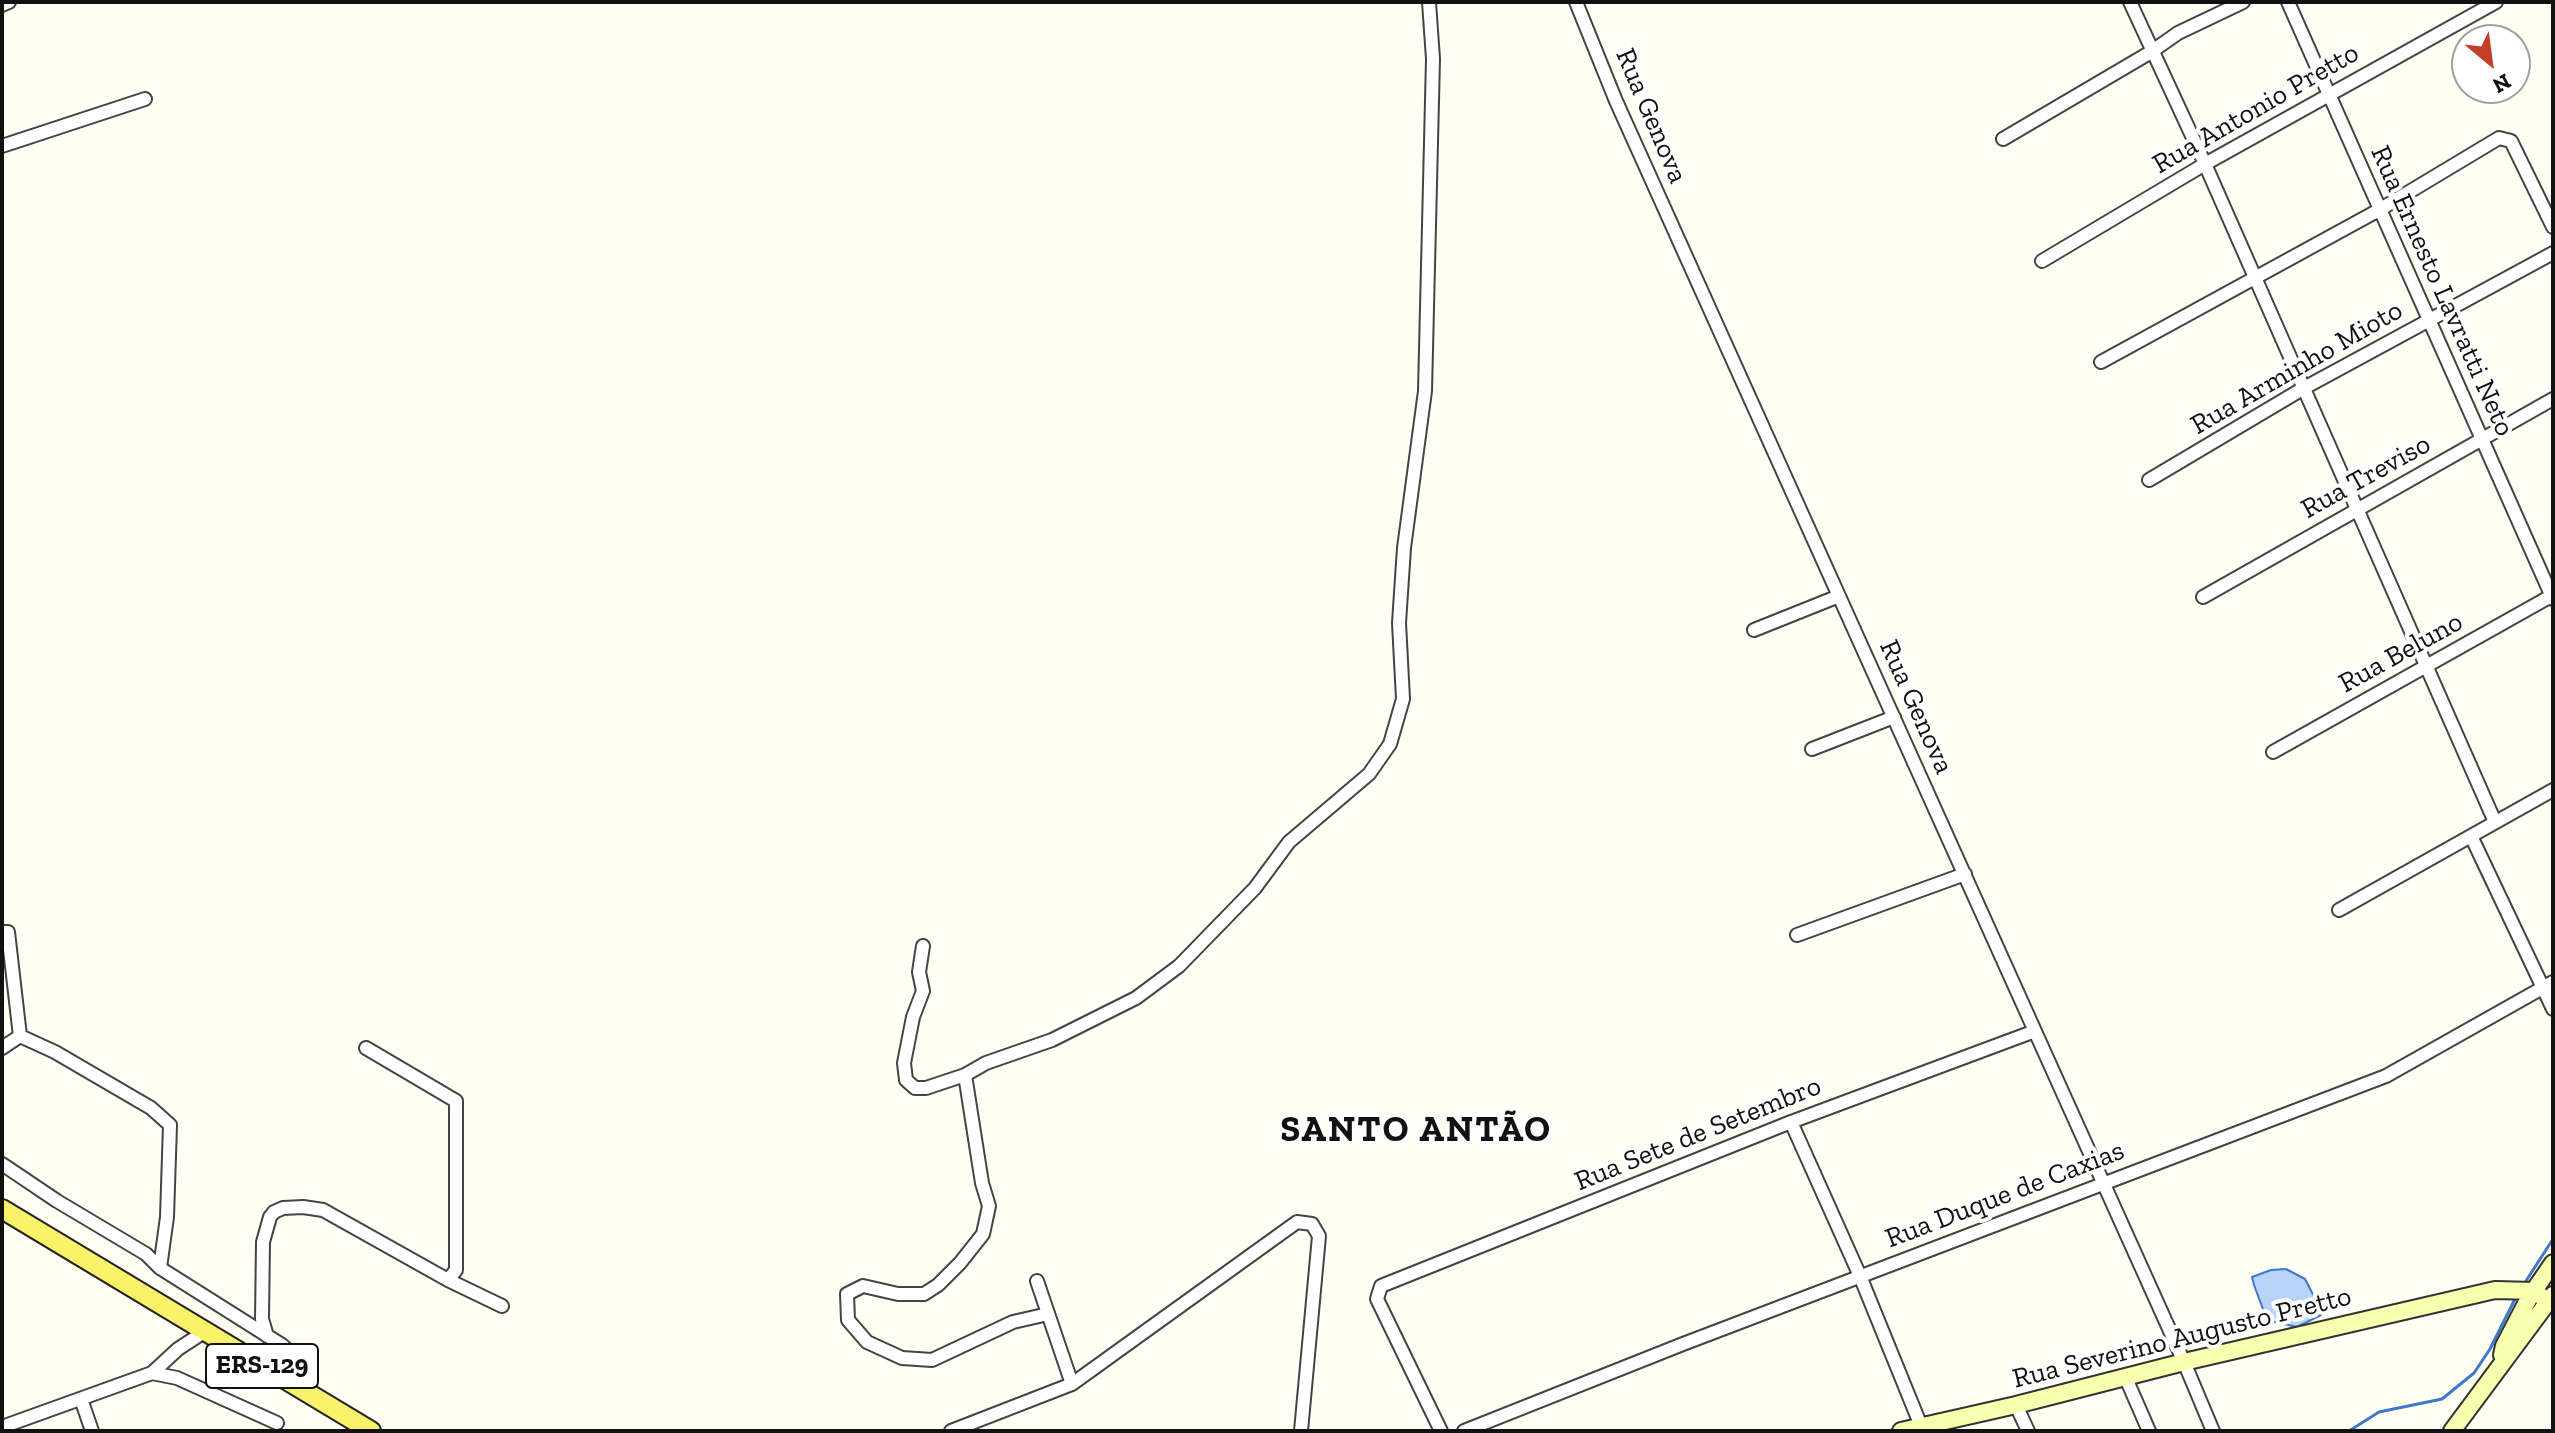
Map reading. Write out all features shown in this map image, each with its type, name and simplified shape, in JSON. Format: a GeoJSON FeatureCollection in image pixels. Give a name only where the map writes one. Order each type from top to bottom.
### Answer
{"type":"FeatureCollection","features":[{"type":"Feature","properties":{"kind":"main road","name":"ERS-129"},"geometry":{"type":"LineString","coordinates":[[2,1209],[371,1431]]}},
{"type":"Feature","properties":{"kind":"street"},"geometry":{"type":"LineString","coordinates":[[2,5],[9,2]]}},
{"type":"Feature","properties":{"kind":"street"},"geometry":{"type":"LineString","coordinates":[[923,946],[919,972],[923,991],[913,1017],[904,1063],[906,1080],[915,1088],[926,1088],[965,1075],[986,1063],[1052,1040],[1136,998],[1179,966],[1255,888],[1289,842],[1369,774],[1390,744],[1403,699],[1399,623],[1404,548],[1425,391],[1433,59],[1429,2]]}},
{"type":"Feature","properties":{"kind":"street","name":"Rua Genova"},"geometry":{"type":"LineString","coordinates":[[1576,2],[1623,116],[2213,1431]]}},
{"type":"Feature","properties":{"kind":"street"},"geometry":{"type":"LineString","coordinates":[[2130,2],[2205,164],[2495,822]]}},
{"type":"Feature","properties":{"kind":"street"},"geometry":{"type":"LineString","coordinates":[[2003,139],[2178,33],[2243,2]]}},
{"type":"Feature","properties":{"kind":"street","name":"Rua Ernesto Lavratti Neto"},"geometry":{"type":"LineString","coordinates":[[2288,2],[2553,597]]}},
{"type":"Feature","properties":{"kind":"street","name":"Rua Antonio Pretto"},"geometry":{"type":"LineString","coordinates":[[2042,261],[2205,164],[2496,2]]}},
{"type":"Feature","properties":{"kind":"street"},"geometry":{"type":"LineString","coordinates":[[2,146],[145,99]]}},
{"type":"Feature","properties":{"kind":"street"},"geometry":{"type":"LineString","coordinates":[[2101,362],[2379,210],[2499,138],[2511,141],[2553,227]]}},
{"type":"Feature","properties":{"kind":"street","name":"Rua Arminho Mioto"},"geometry":{"type":"LineString","coordinates":[[2149,480],[2304,388],[2553,253]]}},
{"type":"Feature","properties":{"kind":"street","name":"Rua Treviso"},"geometry":{"type":"LineString","coordinates":[[2203,597],[2553,399]]}},
{"type":"Feature","properties":{"kind":"street"},"geometry":{"type":"LineString","coordinates":[[1754,630],[1839,596]]}},
{"type":"Feature","properties":{"kind":"street","name":"Rua Beluno"},"geometry":{"type":"LineString","coordinates":[[2273,752],[2553,597]]}},
{"type":"Feature","properties":{"kind":"street"},"geometry":{"type":"LineString","coordinates":[[1812,749],[1894,717]]}},
{"type":"Feature","properties":{"kind":"street"},"geometry":{"type":"LineString","coordinates":[[2339,910],[2553,790]]}},
{"type":"Feature","properties":{"kind":"street"},"geometry":{"type":"LineString","coordinates":[[2471,836],[2548,985],[2553,1009]]}},
{"type":"Feature","properties":{"kind":"street"},"geometry":{"type":"LineString","coordinates":[[1797,935],[1965,874]]}},
{"type":"Feature","properties":{"kind":"street"},"geometry":{"type":"LineString","coordinates":[[2,932],[8,932],[20,1036]]}},
{"type":"Feature","properties":{"kind":"street","name":"Rua Duque de Caxias"},"geometry":{"type":"LineString","coordinates":[[1464,1431],[2386,1076],[2548,985]]}},
{"type":"Feature","properties":{"kind":"street","name":"Rua Sete de Setembro"},"geometry":{"type":"LineString","coordinates":[[1441,1431],[1377,1299],[1381,1286],[1791,1122],[2035,1031]]}},
{"type":"Feature","properties":{"kind":"street"},"geometry":{"type":"LineString","coordinates":[[2,1048],[20,1036]]}},
{"type":"Feature","properties":{"kind":"street"},"geometry":{"type":"LineString","coordinates":[[20,1036],[55,1052],[151,1108],[170,1125]]}},
{"type":"Feature","properties":{"kind":"street"},"geometry":{"type":"LineString","coordinates":[[366,1048],[456,1101],[456,1270],[448,1280]]}},
{"type":"Feature","properties":{"kind":"street"},"geometry":{"type":"LineString","coordinates":[[965,1075],[977,1159],[989,1206],[983,1234],[960,1263],[924,1294],[898,1294],[863,1286],[847,1294],[848,1320],[867,1342],[902,1358],[932,1360],[1013,1322],[1048,1314]]}},
{"type":"Feature","properties":{"kind":"street"},"geometry":{"type":"LineString","coordinates":[[160,1268],[167,1217],[170,1125],[177,1111]]}},
{"type":"Feature","properties":{"kind":"street"},"geometry":{"type":"LineString","coordinates":[[1791,1122],[1860,1276],[1921,1426]]}},
{"type":"Feature","properties":{"kind":"street"},"geometry":{"type":"LineString","coordinates":[[2,1164],[146,1254],[160,1268],[267,1336],[296,1358],[299,1373],[295,1386]]}},
{"type":"Feature","properties":{"kind":"street"},"geometry":{"type":"LineString","coordinates":[[267,1336],[262,1319],[263,1242],[270,1217],[283,1208],[323,1210],[448,1280],[502,1306]]}},
{"type":"Feature","properties":{"kind":"street"},"geometry":{"type":"LineString","coordinates":[[951,1431],[1072,1384],[1297,1222],[1312,1224],[1319,1236],[1301,1431]]}},
{"type":"Feature","properties":{"kind":"street"},"geometry":{"type":"LineString","coordinates":[[1037,1281],[1072,1384]]}},
{"type":"Feature","properties":{"kind":"street"},"geometry":{"type":"LineString","coordinates":[[2452,1431],[2500,1364],[2504,1346],[2528,1311],[2529,1287]]}},
{"type":"Feature","properties":{"kind":"street","name":"Rua Severino Augusto Pretto"},"geometry":{"type":"LineString","coordinates":[[1901,1431],[2475,1294],[2529,1287],[2528,1311]]}},
{"type":"Feature","properties":{"kind":"street"},"geometry":{"type":"LineString","coordinates":[[2,1427],[152,1373],[178,1349],[204,1332]]}},
{"type":"Feature","properties":{"kind":"street"},"geometry":{"type":"LineString","coordinates":[[152,1373],[177,1378],[277,1423]]}},
{"type":"Feature","properties":{"kind":"street"},"geometry":{"type":"LineString","coordinates":[[2125,1376],[2149,1431]]}},
{"type":"Feature","properties":{"kind":"street"},"geometry":{"type":"LineString","coordinates":[[81,1399],[92,1431]]}},
{"type":"Feature","properties":{"kind":"street"},"geometry":{"type":"LineString","coordinates":[[2016,1405],[2028,1431]]}},
{"type":"Feature","properties":{"kind":"water"},"geometry":{"type":"Polygon","coordinates":[[[2286,1269],[2305,1279],[2321,1315],[2297,1327],[2271,1321],[2264,1312],[2252,1277],[2271,1270],[2286,1269]]]}},
{"type":"Feature","properties":{"kind":"waterway"},"geometry":{"type":"LineString","coordinates":[[2524,1284],[2553,1239]]}},
{"type":"Feature","properties":{"kind":"waterway"},"geometry":{"type":"LineString","coordinates":[[2349,1431],[2379,1412],[2442,1399],[2474,1373],[2516,1297]]}},
{"type":"Feature","properties":{"kind":"district","name":"SANTO ANTÃO"},"geometry":{"type":"Point","coordinates":[1416,1131]}}]}
